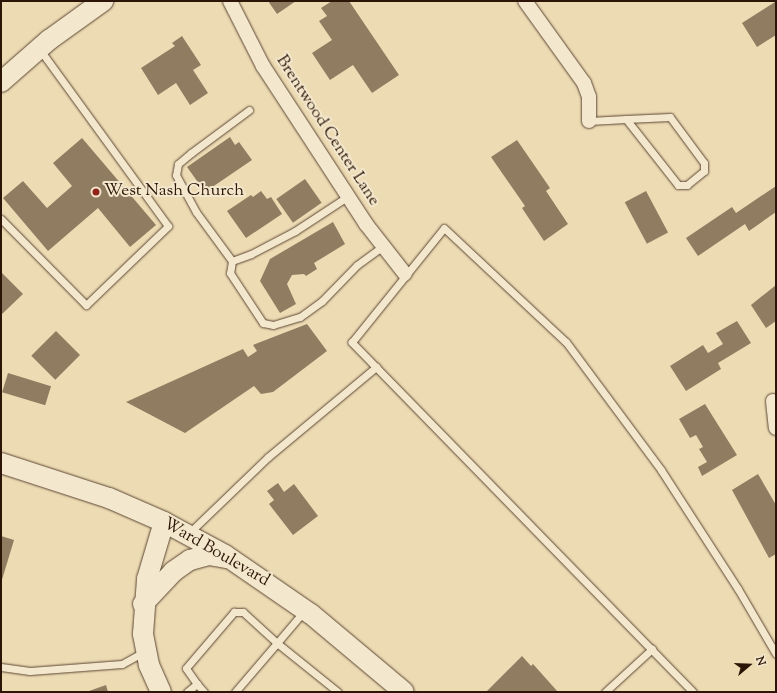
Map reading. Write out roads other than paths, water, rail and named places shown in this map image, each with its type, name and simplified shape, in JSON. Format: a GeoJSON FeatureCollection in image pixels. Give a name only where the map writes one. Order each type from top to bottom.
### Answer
{"type":"FeatureCollection","features":[{"type":"Feature","properties":{"kind":"main road"},"geometry":{"type":"LineString","coordinates":[[1,82],[39,49],[103,1]]}},
{"type":"Feature","properties":{"kind":"main road","name":"Ward Boulevard"},"geometry":{"type":"LineString","coordinates":[[1,463],[109,498],[188,534],[234,561],[305,610],[386,674],[404,692]]}},
{"type":"Feature","properties":{"kind":"main road"},"geometry":{"type":"LineString","coordinates":[[161,692],[145,651],[142,634],[143,604],[147,579],[164,522]]}},
{"type":"Feature","properties":{"kind":"main road"},"geometry":{"type":"LineString","coordinates":[[143,604],[174,571],[190,560],[208,555],[234,561]]}},
{"type":"Feature","properties":{"kind":"street","name":"Brentwood Center Lane"},"geometry":{"type":"LineString","coordinates":[[230,1],[263,66],[347,196],[405,274]]}},
{"type":"Feature","properties":{"kind":"street"},"geometry":{"type":"LineString","coordinates":[[525,1],[584,83],[589,97],[589,121]]}},
{"type":"Feature","properties":{"kind":"street"},"geometry":{"type":"LineString","coordinates":[[773,401],[776,428]]}},
{"type":"Feature","properties":{"kind":"lane"},"geometry":{"type":"LineString","coordinates":[[1,219],[86,305],[168,226],[39,49]]}},
{"type":"Feature","properties":{"kind":"lane"},"geometry":{"type":"LineString","coordinates":[[249,110],[178,164],[176,175],[196,212],[232,261],[230,273],[263,323],[273,325],[300,317],[322,301],[357,264],[383,246]]}},
{"type":"Feature","properties":{"kind":"lane"},"geometry":{"type":"LineString","coordinates":[[589,121],[626,119],[670,117],[704,163],[704,172],[688,185],[678,185],[626,119]]}},
{"type":"Feature","properties":{"kind":"lane"},"geometry":{"type":"LineString","coordinates":[[232,261],[251,254],[296,231],[347,196]]}},
{"type":"Feature","properties":{"kind":"lane"},"geometry":{"type":"LineString","coordinates":[[693,692],[352,342],[405,274],[444,228],[566,342],[661,470],[738,589],[776,654]]}},
{"type":"Feature","properties":{"kind":"lane"},"geometry":{"type":"LineString","coordinates":[[188,534],[268,457],[376,367]]}},
{"type":"Feature","properties":{"kind":"lane"},"geometry":{"type":"LineString","coordinates":[[235,692],[305,610]]}},
{"type":"Feature","properties":{"kind":"lane"},"geometry":{"type":"LineString","coordinates":[[204,692],[186,668],[234,612],[243,612],[277,643],[338,692]]}},
{"type":"Feature","properties":{"kind":"lane"},"geometry":{"type":"LineString","coordinates":[[605,692],[652,649]]}},
{"type":"Feature","properties":{"kind":"lane"},"geometry":{"type":"LineString","coordinates":[[1,668],[30,671],[122,664],[145,651]]}},
{"type":"Feature","properties":{"kind":"lane"},"geometry":{"type":"LineString","coordinates":[[187,692],[197,684]]}},
{"type":"Feature","properties":{"kind":"place","name":"West Nash Church"},"geometry":{"type":"Point","coordinates":[96,192]}}]}
